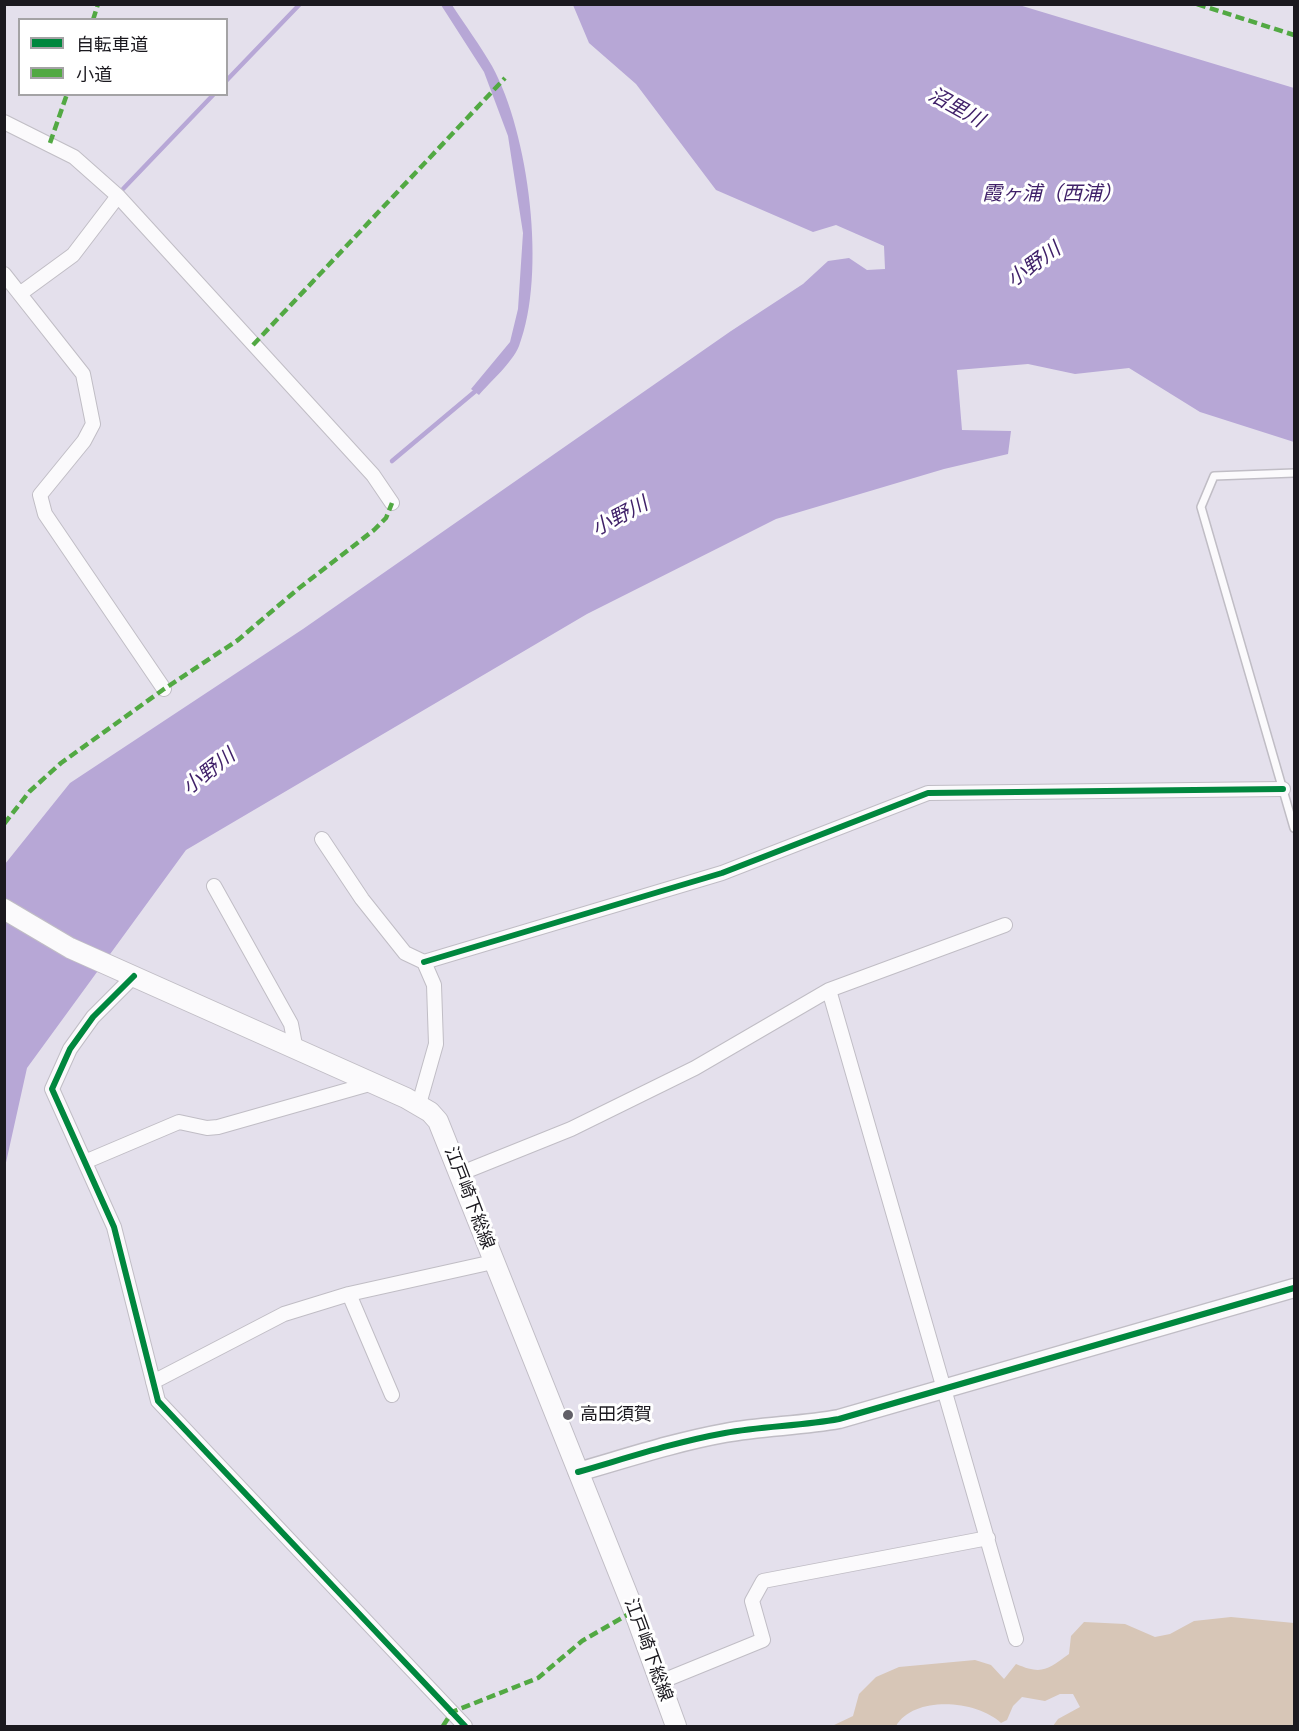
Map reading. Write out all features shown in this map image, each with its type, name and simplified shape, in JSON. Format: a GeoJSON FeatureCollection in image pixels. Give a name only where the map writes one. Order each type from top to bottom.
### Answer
{"type":"FeatureCollection","features":[{"type":"Feature","properties":{"kind":"main road","name":"江戸崎下総線"},"geometry":{"type":"LineString","coordinates":[[4,909],[48,937],[419,1104],[438,1121],[676,1726]]}},
{"type":"Feature","properties":{"kind":"street"},"geometry":{"type":"LineString","coordinates":[[4,122],[75,158],[118,196],[373,475],[392,503]]}},
{"type":"Feature","properties":{"kind":"street"},"geometry":{"type":"LineString","coordinates":[[21,292],[73,255],[118,196]]}},
{"type":"Feature","properties":{"kind":"street"},"geometry":{"type":"LineString","coordinates":[[4,274],[21,292],[83,374],[93,423],[84,441],[40,495],[45,514],[164,688]]}},
{"type":"Feature","properties":{"kind":"street"},"geometry":{"type":"LineString","coordinates":[[424,962],[722,873],[928,792],[1283,789]]}},
{"type":"Feature","properties":{"kind":"street"},"geometry":{"type":"LineString","coordinates":[[322,839],[362,899],[405,953],[424,962],[434,985],[436,1044],[419,1104]]}},
{"type":"Feature","properties":{"kind":"street"},"geometry":{"type":"LineString","coordinates":[[214,886],[291,1024],[296,1050]]}},
{"type":"Feature","properties":{"kind":"street"},"geometry":{"type":"LineString","coordinates":[[459,1174],[571,1129],[695,1068],[829,990],[1005,925]]}},
{"type":"Feature","properties":{"kind":"street"},"geometry":{"type":"LineString","coordinates":[[129,974],[70,1049],[52,1089],[87,1161],[114,1227],[158,1401],[465,1726]]}},
{"type":"Feature","properties":{"kind":"street"},"geometry":{"type":"LineString","coordinates":[[829,990],[1016,1639]]}},
{"type":"Feature","properties":{"kind":"street"},"geometry":{"type":"LineString","coordinates":[[87,1161],[178,1122],[207,1128],[219,1127],[373,1083]]}},
{"type":"Feature","properties":{"kind":"street"},"geometry":{"type":"LineString","coordinates":[[153,1382],[284,1314],[349,1294],[493,1262]]}},
{"type":"Feature","properties":{"kind":"street"},"geometry":{"type":"LineString","coordinates":[[578,1472],[680,1442],[728,1432],[796,1426],[839,1419],[1294,1288]]}},
{"type":"Feature","properties":{"kind":"street"},"geometry":{"type":"LineString","coordinates":[[349,1294],[392,1395]]}},
{"type":"Feature","properties":{"kind":"street"},"geometry":{"type":"LineString","coordinates":[[660,1682],[763,1640],[752,1601],[763,1581],[988,1538]]}},
{"type":"Feature","properties":{"kind":"lane"},"geometry":{"type":"LineString","coordinates":[[1294,473],[1214,476],[1201,507],[1294,828]]}},
{"type":"Feature","properties":{"kind":"shaded area"},"geometry":{"type":"Polygon","coordinates":[[[1231,1617],[1294,1623],[1294,1726],[1053,1726],[1058,1719],[1080,1707],[1073,1694],[1060,1694],[1045,1701],[1022,1697],[1013,1706],[1007,1720],[1001,1723],[977,1709],[946,1704],[917,1709],[905,1716],[896,1726],[832,1726],[853,1716],[859,1694],[876,1677],[899,1667],[975,1660],[991,1665],[1004,1679],[1016,1664],[1032,1669],[1044,1669],[1069,1654],[1071,1636],[1084,1622],[1125,1624],[1155,1637],[1170,1634],[1194,1621],[1231,1617]]]}},
{"type":"Feature","properties":{"kind":"water"},"geometry":{"type":"Polygon","coordinates":[[[441,5],[452,5],[492,66],[505,94],[516,128],[530,204],[533,243],[532,281],[527,316],[519,346],[506,365],[479,395],[471,389],[510,342],[518,309],[523,233],[508,136],[484,72],[441,5]]]}},
{"type":"Feature","properties":{"kind":"water","name":"霞ヶ浦（西浦）"},"geometry":{"type":"Polygon","coordinates":[[[573,5],[1019,5],[1294,88],[1294,442],[1200,412],[1129,368],[1075,374],[1028,364],[957,370],[962,430],[1011,431],[1008,454],[944,469],[776,519],[587,614],[186,850],[27,1068],[5,1167],[5,864],[70,783],[303,629],[731,331],[803,284],[828,261],[849,258],[867,270],[885,269],[884,246],[836,225],[813,232],[716,190],[636,84],[589,43],[573,5]]]}},
{"type":"Feature","properties":{"kind":"waterway"},"geometry":{"type":"LineString","coordinates":[[228,79],[300,4]]}},
{"type":"Feature","properties":{"kind":"waterway"},"geometry":{"type":"LineString","coordinates":[[123,189],[212,96]]}},
{"type":"Feature","properties":{"kind":"waterway"},"geometry":{"type":"LineString","coordinates":[[392,461],[478,389]]}},
{"type":"Feature","properties":{"kind":"marked path"},"geometry":{"type":"LineString","coordinates":[[94,18],[98,4]]}},
{"type":"Feature","properties":{"kind":"marked path"},"geometry":{"type":"LineString","coordinates":[[1197,4],[1294,35]]}},
{"type":"Feature","properties":{"kind":"marked path"},"geometry":{"type":"LineString","coordinates":[[253,345],[505,78]]}},
{"type":"Feature","properties":{"kind":"marked path"},"geometry":{"type":"LineString","coordinates":[[50,143],[66,96]]}},
{"type":"Feature","properties":{"kind":"marked path"},"geometry":{"type":"LineString","coordinates":[[4,824],[30,791],[61,763],[164,689],[238,640],[298,589],[374,530],[386,518],[392,503]]}},
{"type":"Feature","properties":{"kind":"marked path"},"geometry":{"type":"LineString","coordinates":[[443,1726],[452,1712],[538,1678],[582,1641],[634,1611]]}},
{"type":"Feature","properties":{"kind":"cycle path"},"geometry":{"type":"LineString","coordinates":[[424,962],[722,873],[928,793],[1283,789]]}},
{"type":"Feature","properties":{"kind":"cycle path"},"geometry":{"type":"LineString","coordinates":[[134,976],[93,1017],[70,1049],[52,1089],[114,1227],[158,1401],[465,1726]]}},
{"type":"Feature","properties":{"kind":"cycle path"},"geometry":{"type":"LineString","coordinates":[[578,1472],[706,1437],[839,1419],[1294,1288]]}},
{"type":"Feature","properties":{"kind":"place","name":"高田須賀"},"geometry":{"type":"Point","coordinates":[568,1415]}},
{"type":"Feature","properties":{"kind":"water label","name":"沼里川"},"geometry":{"type":"Point","coordinates":[956,108]}},
{"type":"Feature","properties":{"kind":"water label","name":"小野川"},"geometry":{"type":"Point","coordinates":[1034,265]}},
{"type":"Feature","properties":{"kind":"water label","name":"小野川"},"geometry":{"type":"Point","coordinates":[620,517]}},
{"type":"Feature","properties":{"kind":"water label","name":"小野川"},"geometry":{"type":"Point","coordinates":[209,772]}}]}
